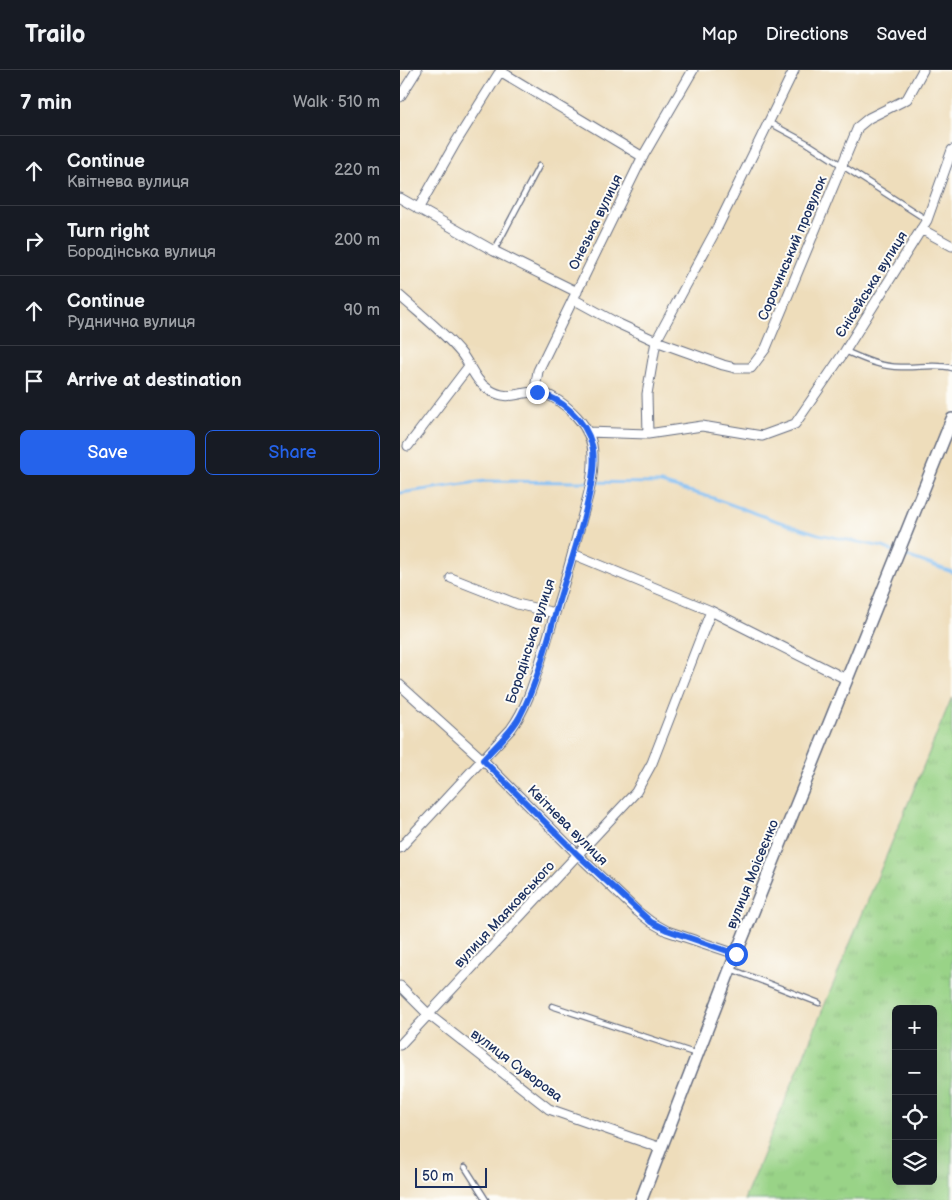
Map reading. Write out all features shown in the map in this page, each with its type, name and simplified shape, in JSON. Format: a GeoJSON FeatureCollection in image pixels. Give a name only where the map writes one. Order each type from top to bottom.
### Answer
{"type":"FeatureCollection","features":[{"type":"Feature","properties":{"kind":"street"},"geometry":{"type":"LineString","coordinates":[[400,98],[417,70]]}},
{"type":"Feature","properties":{"kind":"street"},"geometry":{"type":"LineString","coordinates":[[418,209],[500,70],[643,157]]}},
{"type":"Feature","properties":{"kind":"street","name":"Онезька вулиця"},"geometry":{"type":"LineString","coordinates":[[537,392],[538,371],[643,157],[692,70]]}},
{"type":"Feature","properties":{"kind":"street"},"geometry":{"type":"LineString","coordinates":[[400,296],[450,340],[488,389],[502,395],[514,396],[537,392],[549,396],[564,405],[587,432],[648,434],[646,394],[656,341],[717,228],[794,70]]}},
{"type":"Feature","properties":{"kind":"street","name":"Сорочинський провулок"},"geometry":{"type":"LineString","coordinates":[[656,341],[723,365],[735,368],[751,368],[766,348],[858,127],[869,118],[907,98],[924,70]]}},
{"type":"Feature","properties":{"kind":"street","name":"Єнісейська вулиця"},"geometry":{"type":"LineString","coordinates":[[648,434],[702,426],[762,436],[795,424],[845,351],[927,220],[952,150]]}},
{"type":"Feature","properties":{"kind":"street"},"geometry":{"type":"LineString","coordinates":[[400,198],[575,296],[617,323],[656,341]]}},
{"type":"Feature","properties":{"kind":"street"},"geometry":{"type":"LineString","coordinates":[[921,229],[952,246]]}},
{"type":"Feature","properties":{"kind":"street"},"geometry":{"type":"LineString","coordinates":[[408,446],[469,366]]}},
{"type":"Feature","properties":{"kind":"street","name":"вулиця Моісеєнко"},"geometry":{"type":"LineString","coordinates":[[641,1200],[730,969],[952,419]]}},
{"type":"Feature","properties":{"kind":"street","name":"Бородінська вулиця"},"geometry":{"type":"LineString","coordinates":[[400,848],[519,719],[534,682],[590,489],[593,470],[593,446],[587,432]]}},
{"type":"Feature","properties":{"kind":"street"},"geometry":{"type":"LineString","coordinates":[[572,554],[711,611],[846,678]]}},
{"type":"Feature","properties":{"kind":"street"},"geometry":{"type":"LineString","coordinates":[[451,578],[517,604],[555,613]]}},
{"type":"Feature","properties":{"kind":"street","name":"вулиця Маяковського"},"geometry":{"type":"LineString","coordinates":[[400,1045],[636,792],[645,777],[711,611]]}},
{"type":"Feature","properties":{"kind":"street","name":"Квітнева вулиця"},"geometry":{"type":"LineString","coordinates":[[400,685],[483,760],[578,855],[651,922],[667,930],[736,954]]}},
{"type":"Feature","properties":{"kind":"street","name":"вулиця Суворова"},"geometry":{"type":"LineString","coordinates":[[400,986],[428,1014],[549,1109],[661,1148]]}},
{"type":"Feature","properties":{"kind":"lane"},"geometry":{"type":"LineString","coordinates":[[768,122],[807,143],[927,220]]}},
{"type":"Feature","properties":{"kind":"lane"},"geometry":{"type":"LineString","coordinates":[[494,251],[539,166]]}},
{"type":"Feature","properties":{"kind":"lane"},"geometry":{"type":"LineString","coordinates":[[845,351],[872,363],[886,366],[940,366],[952,368]]}},
{"type":"Feature","properties":{"kind":"lane"},"geometry":{"type":"LineString","coordinates":[[730,969],[819,1003]]}},
{"type":"Feature","properties":{"kind":"lane"},"geometry":{"type":"LineString","coordinates":[[552,1006],[698,1054]]}},
{"type":"Feature","properties":{"kind":"lane"},"geometry":{"type":"LineString","coordinates":[[465,1167],[486,1200]]}},
{"type":"Feature","properties":{"kind":"green space"},"geometry":{"type":"Polygon","coordinates":[[[952,697],[952,1200],[744,1200],[952,697]]]}},
{"type":"Feature","properties":{"kind":"waterway"},"geometry":{"type":"LineString","coordinates":[[400,493],[485,481],[661,483],[713,498],[818,534],[883,547],[895,552]]}},
{"type":"Feature","properties":{"kind":"waterway"},"geometry":{"type":"LineString","coordinates":[[901,554],[952,572]]}},
{"type":"Feature","properties":{"kind":"route"},"geometry":{"type":"LineString","coordinates":[[537,392],[549,396],[564,405],[577,418],[587,432],[593,446],[593,470],[590,489],[572,554],[527,702],[519,719],[483,760],[578,855],[651,922],[667,930],[736,954]]}}]}
